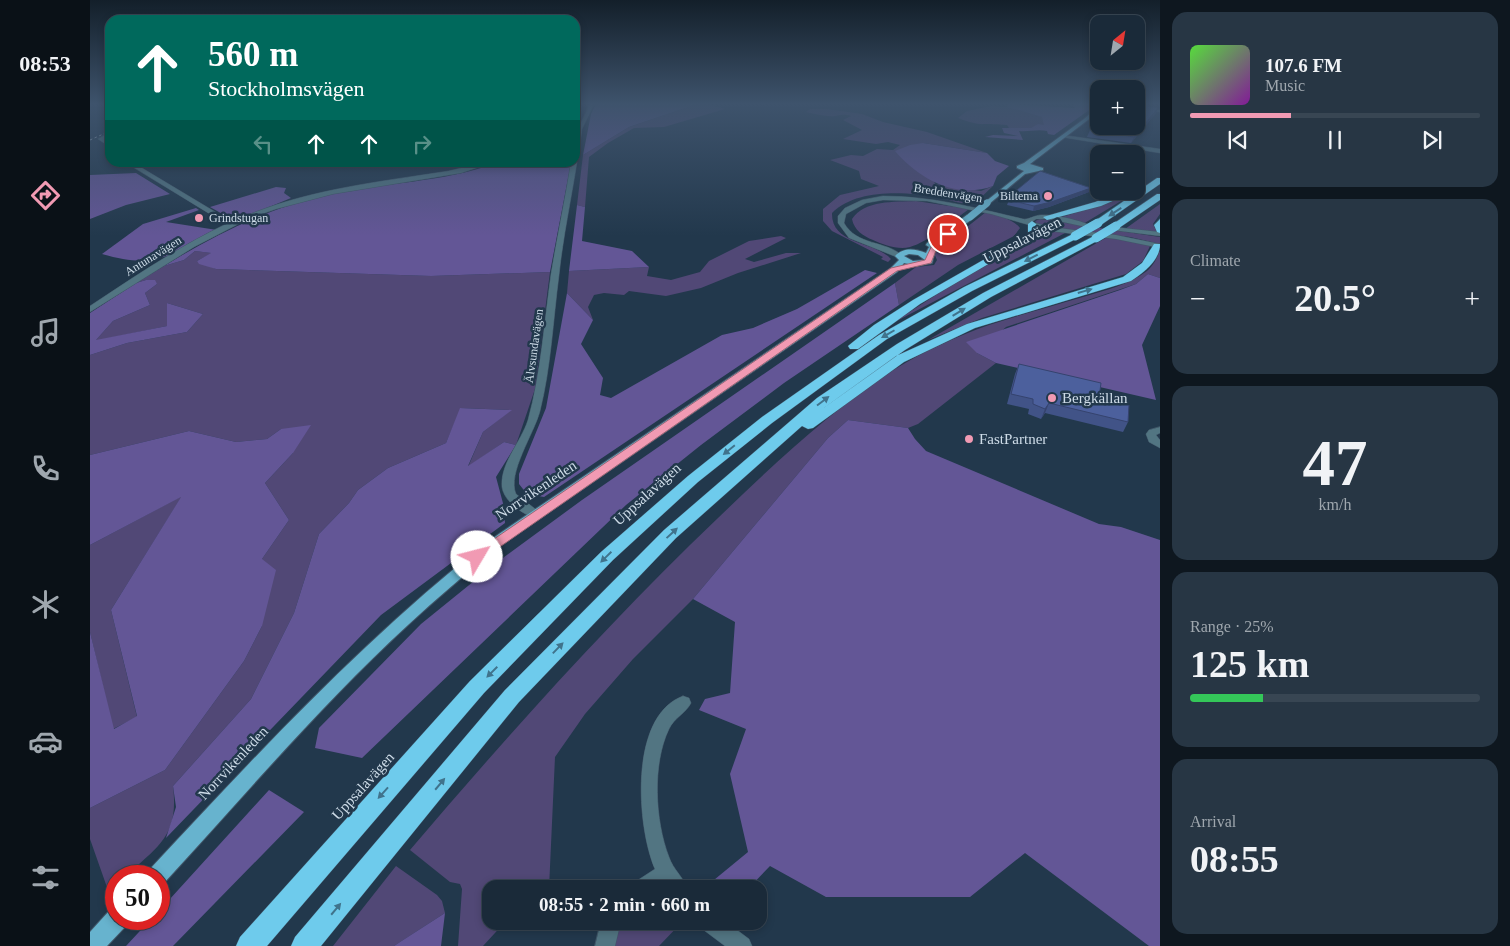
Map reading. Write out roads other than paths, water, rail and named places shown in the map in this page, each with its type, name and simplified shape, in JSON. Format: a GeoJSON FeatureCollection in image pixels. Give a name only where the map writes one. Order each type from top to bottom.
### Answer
{"type":"FeatureCollection","features":[{"type":"Feature","properties":{"kind":"highway"},"geometry":{"type":"LineString","coordinates":[[1145,184],[1160,174]]}},
{"type":"Feature","properties":{"kind":"highway","name":"Uppsalavägen"},"geometry":{"type":"LineString","coordinates":[[249,946],[491,674],[607,556],[693,479],[767,420],[883,337],[968,289],[1098,223],[1160,180]]}},
{"type":"Feature","properties":{"kind":"highway"},"geometry":{"type":"LineString","coordinates":[[304,946],[512,696],[670,534],[733,478],[822,401],[901,347],[987,295],[1096,238],[1160,196]]}},
{"type":"Feature","properties":{"kind":"highway"},"geometry":{"type":"LineString","coordinates":[[767,420],[871,332],[954,280],[1018,245],[1032,234],[1037,220],[1108,200]]}},
{"type":"Feature","properties":{"kind":"highway"},"geometry":{"type":"LineString","coordinates":[[733,478],[900,359],[971,326],[1127,279],[1142,270],[1149,263],[1159,239],[1158,225],[1160,222]]}},
{"type":"Feature","properties":{"kind":"main road"},"geometry":{"type":"LineString","coordinates":[[988,202],[1022,166],[1046,148]]}},
{"type":"Feature","properties":{"kind":"main road"},"geometry":{"type":"LineString","coordinates":[[1056,151],[1059,148]]}},
{"type":"Feature","properties":{"kind":"main road"},"geometry":{"type":"LineString","coordinates":[[898,262],[909,252],[936,242],[970,217],[1023,173],[1039,170],[1042,165],[1022,166]]}},
{"type":"Feature","properties":{"kind":"main road"},"geometry":{"type":"LineString","coordinates":[[1022,166],[1030,171]]}},
{"type":"Feature","properties":{"kind":"main road"},"geometry":{"type":"LineString","coordinates":[[909,252],[928,257],[936,242]]}},
{"type":"Feature","properties":{"kind":"main road","name":"Norrvikenleden"},"geometry":{"type":"LineString","coordinates":[[167,865],[278,745],[410,612],[446,580],[898,262],[926,263],[930,259],[928,257]]}},
{"type":"Feature","properties":{"kind":"main road"},"geometry":{"type":"LineString","coordinates":[[898,262],[916,264]]}},
{"type":"Feature","properties":{"kind":"main road"},"geometry":{"type":"LineString","coordinates":[[92,946],[107,930]]}},
{"type":"Feature","properties":{"kind":"street"},"geometry":{"type":"LineString","coordinates":[[1140,148],[1160,151]]}},
{"type":"Feature","properties":{"kind":"street"},"geometry":{"type":"LineString","coordinates":[[135,167],[232,225]]}},
{"type":"Feature","properties":{"kind":"street","name":"Antunavägen"},"geometry":{"type":"LineString","coordinates":[[90,310],[176,255],[232,225],[301,199],[475,167]]}},
{"type":"Feature","properties":{"kind":"street","name":"Älvsundavägen"},"geometry":{"type":"LineString","coordinates":[[537,515],[514,499],[508,488],[508,475],[530,429],[539,397],[546,362],[555,275],[573,167]]}},
{"type":"Feature","properties":{"kind":"street","name":"Breddenvägen"},"geometry":{"type":"LineString","coordinates":[[898,262],[894,252],[861,241],[845,230],[841,217],[844,211],[863,202],[895,198],[937,201],[1037,220]]}},
{"type":"Feature","properties":{"kind":"street","name":"Breddenvägen"},"geometry":{"type":"LineString","coordinates":[[988,211],[1037,220]]}},
{"type":"Feature","properties":{"kind":"street"},"geometry":{"type":"LineString","coordinates":[[1037,220],[1052,229],[1117,237],[1159,239]]}},
{"type":"Feature","properties":{"kind":"street"},"geometry":{"type":"LineString","coordinates":[[1037,220],[1093,226],[1159,239]]}},
{"type":"Feature","properties":{"kind":"street","name":"Breddenvägen"},"geometry":{"type":"LineString","coordinates":[[876,247],[909,252]]}},
{"type":"Feature","properties":{"kind":"street"},"geometry":{"type":"LineString","coordinates":[[1160,430],[1151,434],[1153,440],[1160,444]]}},
{"type":"Feature","properties":{"kind":"street"},"geometry":{"type":"LineString","coordinates":[[672,880],[667,873],[655,839],[650,810],[649,784],[651,762],[660,731],[665,721],[683,703]]}},
{"type":"Feature","properties":{"kind":"street"},"geometry":{"type":"LineString","coordinates":[[656,880],[667,873]]}},
{"type":"Feature","properties":{"kind":"street"},"geometry":{"type":"LineString","coordinates":[[604,946],[608,930]]}},
{"type":"Feature","properties":{"kind":"street"},"geometry":{"type":"LineString","coordinates":[[720,930],[742,946]]}},
{"type":"Feature","properties":{"kind":"place","name":"Biltema"},"geometry":{"type":"Point","coordinates":[1048,196]}},
{"type":"Feature","properties":{"kind":"place","name":"Grindstugan"},"geometry":{"type":"Point","coordinates":[199,218]}},
{"type":"Feature","properties":{"kind":"place","name":"Bergkällan"},"geometry":{"type":"Point","coordinates":[1052,398]}},
{"type":"Feature","properties":{"kind":"place","name":"FastPartner"},"geometry":{"type":"Point","coordinates":[969,439]}}]}
